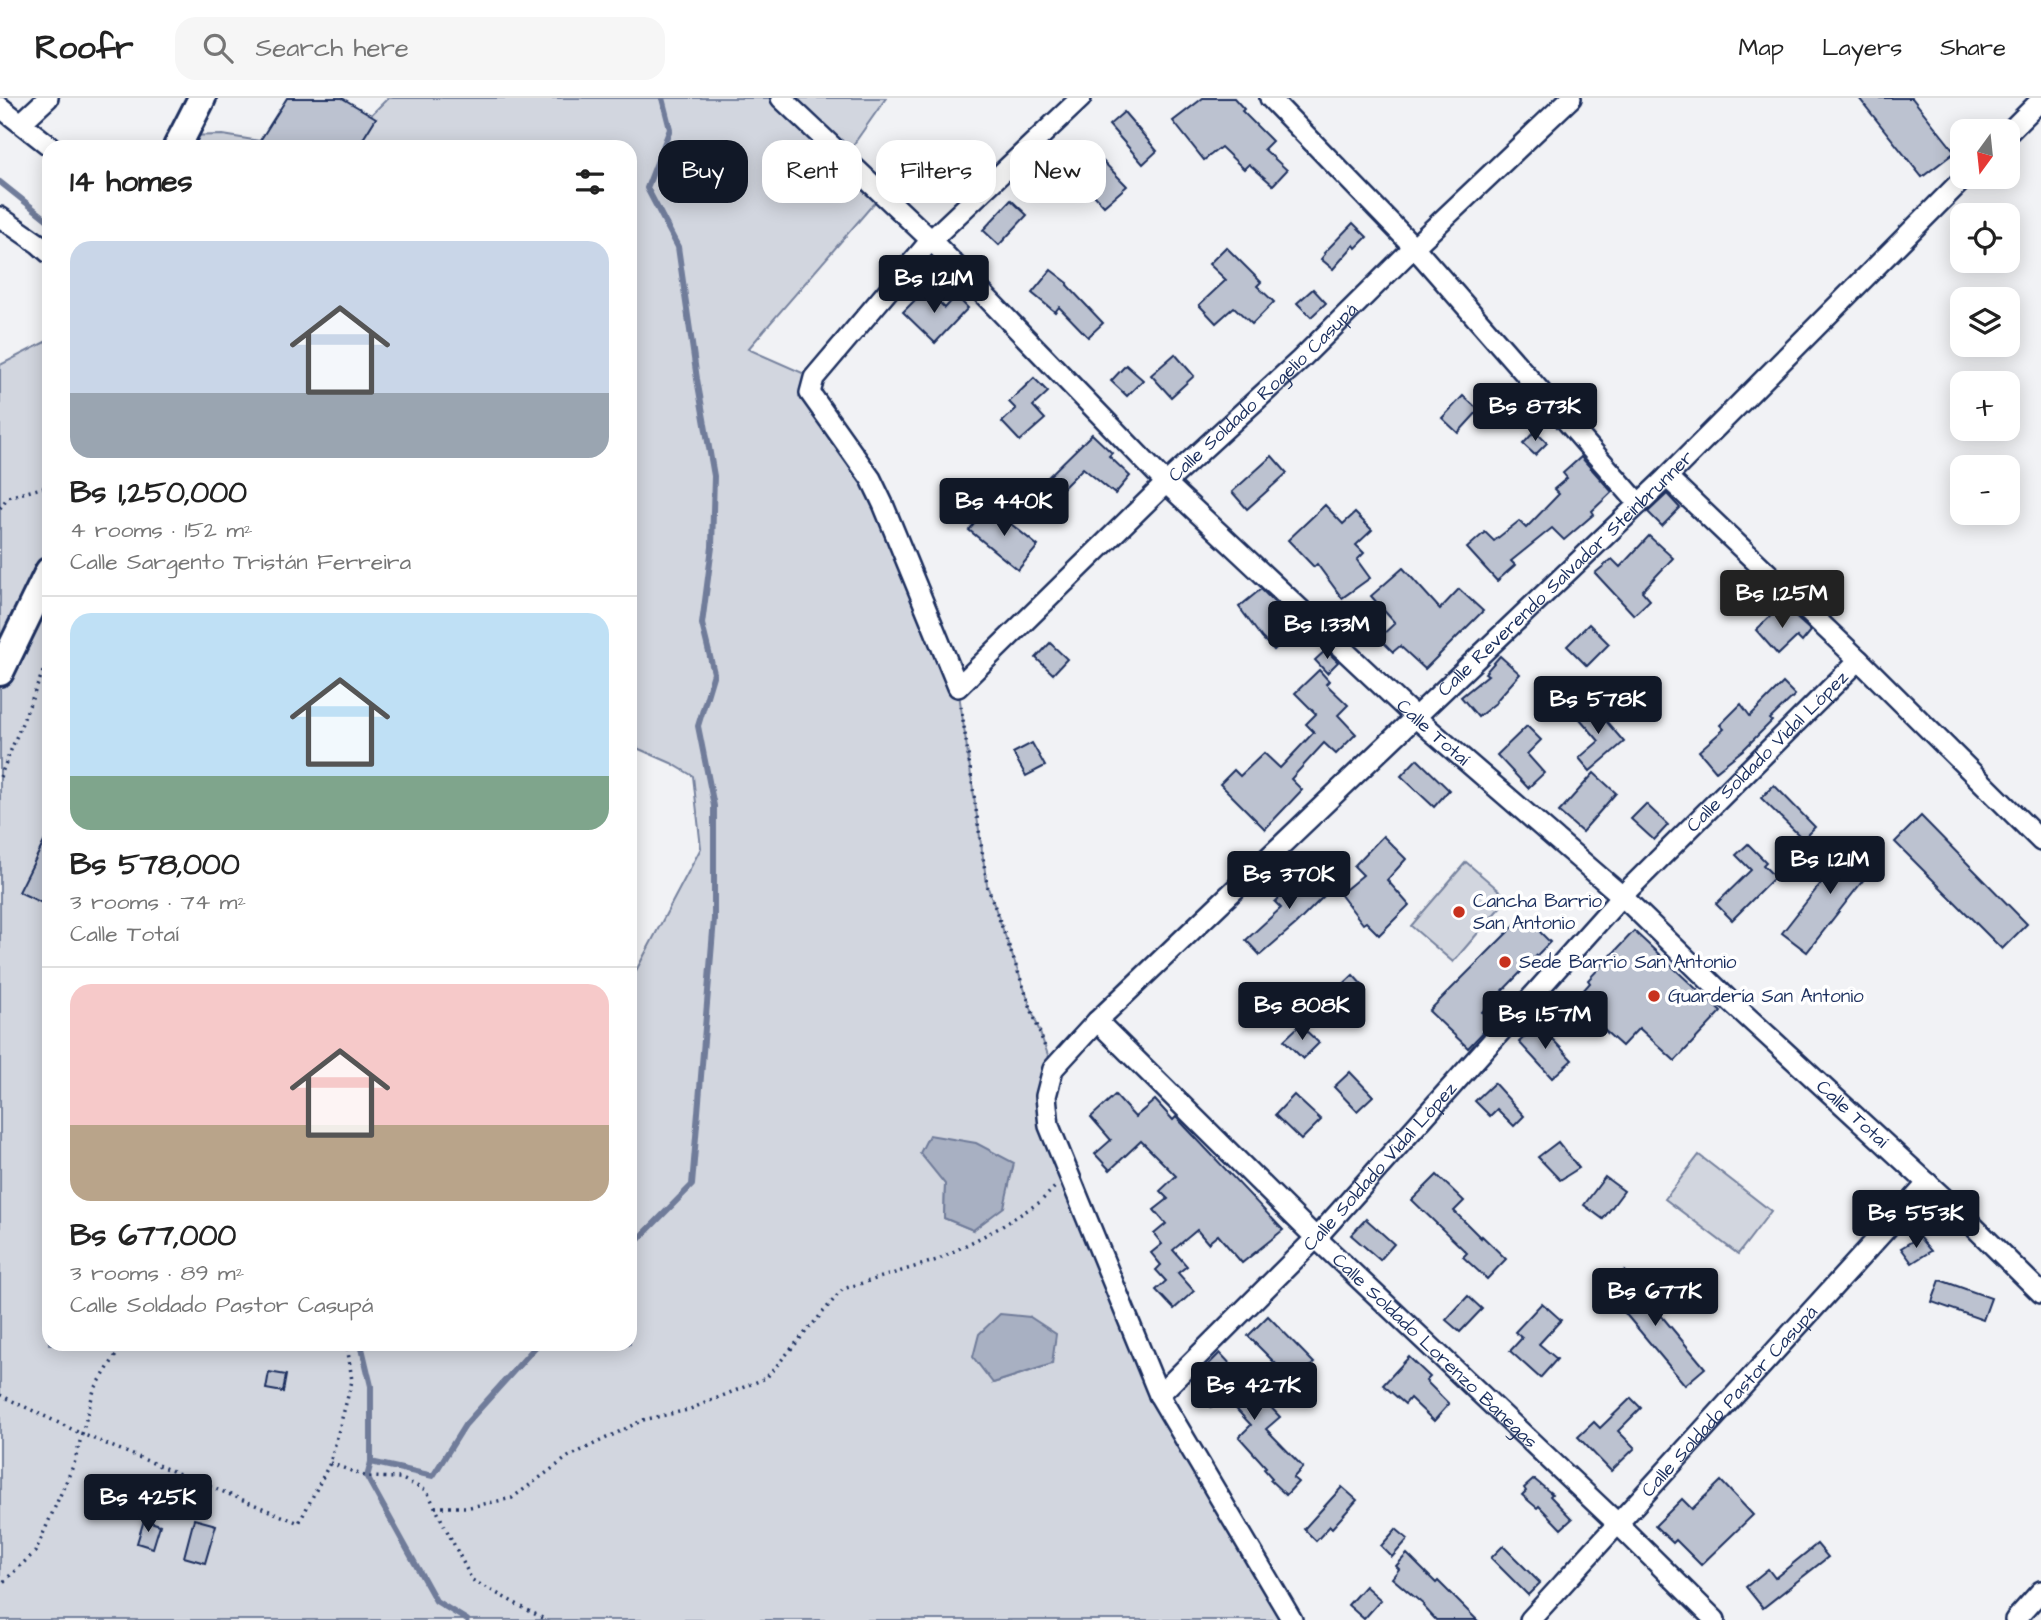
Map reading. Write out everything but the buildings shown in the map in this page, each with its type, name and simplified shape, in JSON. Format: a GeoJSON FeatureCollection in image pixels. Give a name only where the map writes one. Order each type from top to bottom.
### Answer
{"type":"FeatureCollection","features":[{"type":"Feature","properties":{"kind":"main road"},"geometry":{"type":"LineString","coordinates":[[181,140],[202,98]]}},
{"type":"Feature","properties":{"kind":"main road"},"geometry":{"type":"LineString","coordinates":[[0,672],[42,585]]}},
{"type":"Feature","properties":{"kind":"street"},"geometry":{"type":"LineString","coordinates":[[21,123],[48,98]]}},
{"type":"Feature","properties":{"kind":"street","name":"Calle Totaí"},"geometry":{"type":"LineString","coordinates":[[781,98],[931,240],[1166,483],[1415,718],[1622,896],[1730,1001],[1928,1183],[2041,1293]]}},
{"type":"Feature","properties":{"kind":"street"},"geometry":{"type":"LineString","coordinates":[[958,687],[884,504],[871,479],[810,393],[814,378],[931,240],[1081,98]]}},
{"type":"Feature","properties":{"kind":"street"},"geometry":{"type":"LineString","coordinates":[[1270,98],[1414,247],[1639,504]]}},
{"type":"Feature","properties":{"kind":"street","name":"Calle Soldado Rogelio Casupá"},"geometry":{"type":"LineString","coordinates":[[958,687],[1166,483],[1300,360],[1571,98]]}},
{"type":"Feature","properties":{"kind":"street"},"geometry":{"type":"LineString","coordinates":[[2020,121],[2041,100]]}},
{"type":"Feature","properties":{"kind":"street"},"geometry":{"type":"LineString","coordinates":[[0,107],[42,140]]}},
{"type":"Feature","properties":{"kind":"street","name":"Calle Reverendo Salvador Steinbrunner"},"geometry":{"type":"LineString","coordinates":[[1053,1069],[1097,1021],[1667,477],[1953,189]]}},
{"type":"Feature","properties":{"kind":"street"},"geometry":{"type":"LineString","coordinates":[[0,217],[42,247]]}},
{"type":"Feature","properties":{"kind":"street"},"geometry":{"type":"LineString","coordinates":[[1667,477],[1859,660],[2041,841]]}},
{"type":"Feature","properties":{"kind":"street","name":"Calle Soldado Vidal López"},"geometry":{"type":"LineString","coordinates":[[1159,1395],[1316,1238],[1622,896],[1859,660]]}},
{"type":"Feature","properties":{"kind":"street","name":"Calle Soldado Lorenzo Banegas"},"geometry":{"type":"LineString","coordinates":[[1097,1021],[1316,1238],[1618,1524],[1715,1620]]}},
{"type":"Feature","properties":{"kind":"street"},"geometry":{"type":"LineString","coordinates":[[1053,1069],[1045,1096],[1049,1126],[1159,1395],[1292,1620]]}},
{"type":"Feature","properties":{"kind":"street","name":"Calle Soldado Pastor Casupá"},"geometry":{"type":"LineString","coordinates":[[1531,1620],[1928,1183]]}},
{"type":"Feature","properties":{"kind":"street"},"geometry":{"type":"LineString","coordinates":[[2015,1620],[2041,1591]]}},
{"type":"Feature","properties":{"kind":"path"},"geometry":{"type":"LineString","coordinates":[[0,508],[8,497],[42,487]]}},
{"type":"Feature","properties":{"kind":"path"},"geometry":{"type":"LineString","coordinates":[[0,778],[42,674]]}},
{"type":"Feature","properties":{"kind":"path"},"geometry":{"type":"LineString","coordinates":[[958,687],[987,885],[1053,1069]]}},
{"type":"Feature","properties":{"kind":"path"},"geometry":{"type":"LineString","coordinates":[[435,1507],[470,1507],[512,1497],[568,1457],[643,1420],[688,1410],[766,1378],[843,1289],[937,1260],[999,1228],[1040,1202],[1068,1173]]}},
{"type":"Feature","properties":{"kind":"path"},"geometry":{"type":"LineString","coordinates":[[0,1585],[35,1552],[74,1464],[94,1390],[119,1351]]}},
{"type":"Feature","properties":{"kind":"path"},"geometry":{"type":"LineString","coordinates":[[0,1395],[82,1434],[299,1523],[330,1464],[352,1381],[348,1351]]}},
{"type":"Feature","properties":{"kind":"path"},"geometry":{"type":"LineString","coordinates":[[330,1464],[367,1477],[400,1478],[427,1491],[472,1580],[546,1620]]}},
{"type":"Feature","properties":{"kind":"shaded area"},"geometry":{"type":"Polygon","coordinates":[[[388,98],[886,98],[857,140],[762,140],[762,203],[862,203],[862,175],[876,188],[876,201],[748,349],[814,378],[810,393],[871,479],[958,687],[987,885],[1053,1069],[1046,1096],[1159,1395],[1292,1620],[0,1620],[0,365],[42,344],[42,1351],[637,1351],[637,969],[701,848],[693,776],[637,748],[637,140],[337,140],[372,114],[388,98]],[[945,1184],[944,1218],[973,1230],[945,1184]],[[1030,1317],[993,1383],[1052,1364],[1030,1317]]]}},
{"type":"Feature","properties":{"kind":"shaded area"},"geometry":{"type":"Polygon","coordinates":[[[223,135],[254,140],[180,140],[181,136],[223,135]]]}},
{"type":"Feature","properties":{"kind":"shaded area","name":"Cancha Barrio San Antonio"},"geometry":{"type":"Polygon","coordinates":[[[1466,862],[1508,898],[1453,962],[1411,926],[1466,862]]]}},
{"type":"Feature","properties":{"kind":"shaded area"},"geometry":{"type":"Polygon","coordinates":[[[1699,1155],[1771,1211],[1738,1254],[1665,1199],[1699,1155]]]}},
{"type":"Feature","properties":{"kind":"water"},"geometry":{"type":"Polygon","coordinates":[[[929,1135],[976,1143],[1014,1163],[1004,1207],[973,1230],[944,1218],[945,1184],[920,1153],[929,1135]]]}},
{"type":"Feature","properties":{"kind":"water"},"geometry":{"type":"Polygon","coordinates":[[[1000,1314],[1030,1317],[1056,1334],[1052,1364],[993,1383],[973,1357],[979,1334],[1000,1314]]]}},
{"type":"Feature","properties":{"kind":"waterway"},"geometry":{"type":"LineString","coordinates":[[637,1241],[692,1185],[714,919],[714,806],[698,726],[714,673],[702,624],[712,547],[714,476],[678,247],[647,188],[670,129],[662,98]]}},
{"type":"Feature","properties":{"kind":"waterway"},"geometry":{"type":"LineString","coordinates":[[0,182],[42,215]]}},
{"type":"Feature","properties":{"kind":"waterway"},"geometry":{"type":"LineString","coordinates":[[363,1351],[371,1386],[371,1462],[367,1477],[436,1601],[467,1620]]}},
{"type":"Feature","properties":{"kind":"waterway"},"geometry":{"type":"LineString","coordinates":[[371,1462],[433,1476],[465,1425],[532,1351]]}},
{"type":"Feature","properties":{"kind":"place","name":"Cancha Barrio San Antonio"},"geometry":{"type":"Point","coordinates":[1459,912]}},
{"type":"Feature","properties":{"kind":"place","name":"Sede Barrio San Antonio"},"geometry":{"type":"Point","coordinates":[1505,962]}},
{"type":"Feature","properties":{"kind":"place","name":"Guardería San Antonio"},"geometry":{"type":"Point","coordinates":[1654,996]}}]}
